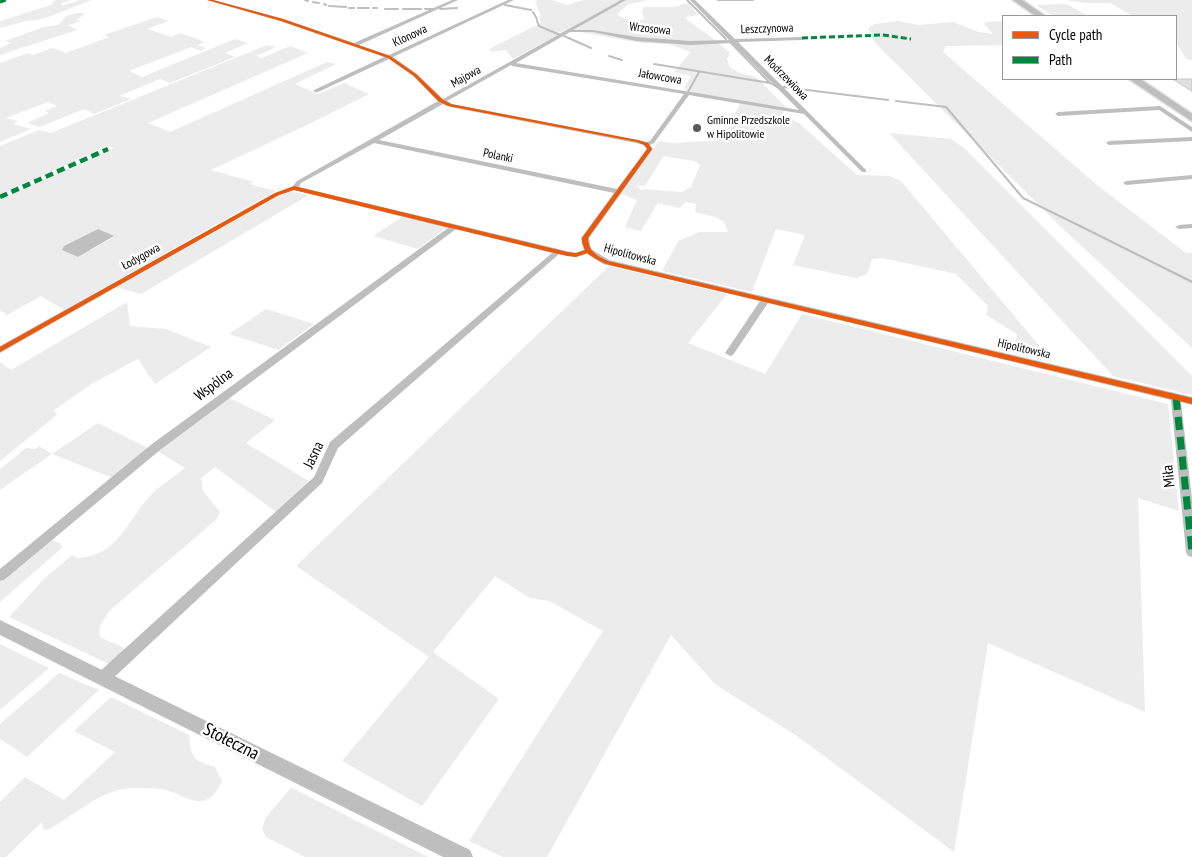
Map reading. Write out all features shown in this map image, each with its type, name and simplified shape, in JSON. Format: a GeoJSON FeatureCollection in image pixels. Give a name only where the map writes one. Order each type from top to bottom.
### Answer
{"type":"FeatureCollection","features":[{"type":"Feature","properties":{"kind":"main road"},"geometry":{"type":"LineString","coordinates":[[1017,0],[1040,15]]}},
{"type":"Feature","properties":{"kind":"main road"},"geometry":{"type":"LineString","coordinates":[[1135,80],[1192,118]]}},
{"type":"Feature","properties":{"kind":"street"},"geometry":{"type":"LineString","coordinates":[[0,2],[6,0]]}},
{"type":"Feature","properties":{"kind":"street"},"geometry":{"type":"LineString","coordinates":[[209,0],[282,20],[389,57],[415,75],[444,102],[458,107],[646,144],[652,142],[688,93]]}},
{"type":"Feature","properties":{"kind":"street"},"geometry":{"type":"LineString","coordinates":[[355,45],[456,0]]}},
{"type":"Feature","properties":{"kind":"street","name":"Klonowa"},"geometry":{"type":"LineString","coordinates":[[316,91],[512,0]]}},
{"type":"Feature","properties":{"kind":"street","name":"Majowa"},"geometry":{"type":"LineString","coordinates":[[294,188],[299,182],[624,0]]}},
{"type":"Feature","properties":{"kind":"street","name":"Modrzewiowa"},"geometry":{"type":"LineString","coordinates":[[692,0],[864,171]]}},
{"type":"Feature","properties":{"kind":"street","name":"Wrzosowa"},"geometry":{"type":"LineString","coordinates":[[566,33],[593,31],[636,39],[690,43],[732,40]]}},
{"type":"Feature","properties":{"kind":"street","name":"Leszczynowa"},"geometry":{"type":"LineString","coordinates":[[732,40],[802,38]]}},
{"type":"Feature","properties":{"kind":"street","name":"Jałowcowa"},"geometry":{"type":"LineString","coordinates":[[512,64],[806,113]]}},
{"type":"Feature","properties":{"kind":"street"},"geometry":{"type":"LineString","coordinates":[[1058,114],[1160,108],[1192,130]]}},
{"type":"Feature","properties":{"kind":"street"},"geometry":{"type":"LineString","coordinates":[[1109,143],[1192,139]]}},
{"type":"Feature","properties":{"kind":"street","name":"Polanki"},"geometry":{"type":"LineString","coordinates":[[374,141],[619,192]]}},
{"type":"Feature","properties":{"kind":"street","name":"Hipolitowska"},"geometry":{"type":"LineString","coordinates":[[646,144],[650,149],[586,238],[584,245],[588,251],[606,262],[1192,401]]}},
{"type":"Feature","properties":{"kind":"street"},"geometry":{"type":"LineString","coordinates":[[1126,183],[1192,177]]}},
{"type":"Feature","properties":{"kind":"street"},"geometry":{"type":"LineString","coordinates":[[294,188],[570,255],[588,251]]}},
{"type":"Feature","properties":{"kind":"street","name":"Łodygowa"},"geometry":{"type":"LineString","coordinates":[[0,350],[277,194],[294,188]]}},
{"type":"Feature","properties":{"kind":"street","name":"Wspólna"},"geometry":{"type":"LineString","coordinates":[[0,576],[156,447],[454,226]]}},
{"type":"Feature","properties":{"kind":"street"},"geometry":{"type":"LineString","coordinates":[[1178,227],[1192,226]]}},
{"type":"Feature","properties":{"kind":"street","name":"Jasna"},"geometry":{"type":"LineString","coordinates":[[103,678],[318,480],[334,445],[557,252]]}},
{"type":"Feature","properties":{"kind":"street"},"geometry":{"type":"LineString","coordinates":[[730,353],[766,300]]}},
{"type":"Feature","properties":{"kind":"street","name":"Miła"},"geometry":{"type":"LineString","coordinates":[[1176,397],[1192,552]]}},
{"type":"Feature","properties":{"kind":"street","name":"Stołeczna"},"geometry":{"type":"LineString","coordinates":[[0,627],[462,857]]}},
{"type":"Feature","properties":{"kind":"shaded area"},"geometry":{"type":"Polygon","coordinates":[[[55,0],[71,0],[62,3],[61,6],[80,0],[92,0],[43,19],[26,21],[0,28],[0,21],[51,5],[55,0]]]}},
{"type":"Feature","properties":{"kind":"shaded area"},"geometry":{"type":"Polygon","coordinates":[[[552,0],[567,5],[583,0],[649,0],[629,4],[617,14],[623,18],[633,20],[644,19],[642,11],[644,7],[674,7],[688,3],[698,15],[686,17],[687,20],[730,53],[727,59],[730,67],[740,73],[756,77],[787,108],[782,114],[799,123],[857,175],[889,176],[901,181],[1052,361],[1041,360],[1015,344],[1017,334],[986,315],[988,306],[956,274],[883,258],[872,259],[867,274],[856,278],[793,265],[805,235],[776,229],[752,292],[662,271],[678,241],[700,232],[728,232],[724,222],[715,217],[695,212],[696,204],[686,202],[680,208],[658,203],[641,231],[625,227],[637,200],[621,194],[659,141],[672,143],[721,140],[740,104],[693,96],[684,88],[691,76],[674,72],[691,52],[669,44],[641,43],[568,30],[513,59],[506,50],[491,52],[489,49],[541,23],[539,19],[541,16],[535,1],[552,0]],[[664,156],[645,186],[636,185],[641,190],[682,192],[691,187],[700,165],[694,161],[664,156]]]}},
{"type":"Feature","properties":{"kind":"shaded area"},"geometry":{"type":"Polygon","coordinates":[[[1066,0],[1192,0],[1192,60],[1186,59],[1177,44],[1177,15],[1130,15],[1110,3],[1084,3],[1066,0]]]}},
{"type":"Feature","properties":{"kind":"shaded area"},"geometry":{"type":"Polygon","coordinates":[[[1066,4],[1087,15],[1051,15],[1036,5],[1066,4]]]}},
{"type":"Feature","properties":{"kind":"shaded area"},"geometry":{"type":"Polygon","coordinates":[[[86,13],[76,20],[81,21],[68,25],[77,30],[0,55],[0,48],[11,43],[5,41],[44,27],[58,25],[66,16],[86,13]]]}},
{"type":"Feature","properties":{"kind":"shaded area"},"geometry":{"type":"Polygon","coordinates":[[[157,17],[169,21],[147,29],[171,37],[181,33],[205,42],[197,45],[206,48],[201,51],[191,47],[129,71],[142,77],[235,39],[248,43],[225,53],[235,57],[170,83],[160,79],[119,96],[131,99],[94,114],[84,109],[40,127],[27,123],[49,113],[45,111],[57,106],[48,102],[6,118],[18,121],[13,124],[31,129],[0,142],[0,63],[28,53],[33,55],[53,48],[66,53],[109,37],[104,35],[157,17]]]}},
{"type":"Feature","properties":{"kind":"shaded area"},"geometry":{"type":"Polygon","coordinates":[[[898,21],[918,25],[953,22],[979,32],[993,34],[984,24],[986,22],[1002,21],[1002,45],[946,46],[943,52],[1097,185],[1186,253],[1192,253],[1192,348],[1063,229],[875,43],[868,28],[874,24],[898,21]]]}},
{"type":"Feature","properties":{"kind":"shaded area"},"geometry":{"type":"Polygon","coordinates":[[[267,45],[276,47],[256,56],[262,58],[290,46],[308,53],[148,123],[170,132],[327,62],[336,64],[295,84],[318,94],[344,83],[369,94],[211,170],[254,182],[249,184],[276,191],[64,310],[41,296],[7,315],[0,310],[0,199],[114,148],[108,146],[0,195],[0,146],[39,130],[51,133],[267,45]],[[98,229],[64,246],[62,250],[78,257],[114,237],[98,229]]]}},
{"type":"Feature","properties":{"kind":"shaded area"},"geometry":{"type":"Polygon","coordinates":[[[889,133],[951,139],[963,147],[1192,376],[1192,395],[1113,376],[889,133]]]}},
{"type":"Feature","properties":{"kind":"shaded area"},"geometry":{"type":"Polygon","coordinates":[[[288,191],[309,195],[141,294],[115,287],[288,191]]]}},
{"type":"Feature","properties":{"kind":"shaded area"},"geometry":{"type":"Polygon","coordinates":[[[402,217],[447,227],[418,249],[373,236],[402,217]]]}},
{"type":"Feature","properties":{"kind":"shaded area"},"geometry":{"type":"Polygon","coordinates":[[[98,229],[114,236],[78,257],[62,250],[64,246],[98,229]]]}},
{"type":"Feature","properties":{"kind":"shaded area"},"geometry":{"type":"Polygon","coordinates":[[[609,266],[727,294],[688,343],[765,374],[802,314],[1168,404],[1179,511],[1138,498],[1145,712],[988,643],[954,852],[797,736],[716,685],[671,635],[547,857],[503,857],[469,841],[603,631],[549,601],[530,598],[495,576],[433,652],[499,699],[422,806],[342,761],[429,657],[296,566],[609,266]]]}},
{"type":"Feature","properties":{"kind":"shaded area"},"geometry":{"type":"Polygon","coordinates":[[[127,302],[130,326],[166,329],[211,347],[155,384],[138,359],[91,384],[53,411],[58,414],[0,461],[0,362],[11,370],[127,302]]]}},
{"type":"Feature","properties":{"kind":"shaded area"},"geometry":{"type":"Polygon","coordinates":[[[266,309],[314,324],[278,350],[229,334],[266,309]]]}},
{"type":"Feature","properties":{"kind":"shaded area"},"geometry":{"type":"Polygon","coordinates":[[[229,398],[275,420],[246,443],[309,481],[276,512],[215,467],[201,478],[203,491],[220,512],[216,520],[109,611],[100,626],[99,635],[127,651],[111,665],[9,617],[44,579],[72,555],[77,558],[91,556],[103,551],[112,544],[151,495],[185,468],[157,451],[229,398]]]}},
{"type":"Feature","properties":{"kind":"shaded area"},"geometry":{"type":"Polygon","coordinates":[[[98,423],[150,449],[113,478],[52,454],[98,423]]]}},
{"type":"Feature","properties":{"kind":"shaded area"},"geometry":{"type":"Polygon","coordinates":[[[39,446],[52,454],[0,490],[0,469],[26,448],[35,449],[39,446]]]}},
{"type":"Feature","properties":{"kind":"shaded area"},"geometry":{"type":"Polygon","coordinates":[[[50,539],[63,547],[0,602],[0,580],[50,539]]]}},
{"type":"Feature","properties":{"kind":"shaded area"},"geometry":{"type":"Polygon","coordinates":[[[0,644],[49,668],[0,710],[0,644]]]}},
{"type":"Feature","properties":{"kind":"shaded area"},"geometry":{"type":"Polygon","coordinates":[[[59,673],[99,690],[27,757],[0,739],[0,724],[59,673]]]}},
{"type":"Feature","properties":{"kind":"shaded area"},"geometry":{"type":"Polygon","coordinates":[[[111,697],[189,735],[192,753],[198,760],[215,767],[222,781],[216,792],[210,798],[196,801],[162,789],[135,788],[111,792],[89,803],[47,830],[43,829],[42,822],[6,857],[0,857],[0,802],[25,777],[64,800],[115,752],[74,731],[111,697]]]}},
{"type":"Feature","properties":{"kind":"shaded area"},"geometry":{"type":"Polygon","coordinates":[[[291,788],[428,857],[305,857],[266,837],[262,829],[266,817],[291,788]]]}},
{"type":"Feature","properties":{"kind":"building"},"geometry":{"type":"Polygon","coordinates":[[[1192,79],[1192,91],[1175,80],[1192,79]]]}},
{"type":"Feature","properties":{"kind":"waterway"},"geometry":{"type":"LineString","coordinates":[[687,0],[726,39]]}},
{"type":"Feature","properties":{"kind":"waterway"},"geometry":{"type":"LineString","coordinates":[[718,0],[753,0]]}},
{"type":"Feature","properties":{"kind":"waterway"},"geometry":{"type":"LineString","coordinates":[[313,2],[319,3]]}},
{"type":"Feature","properties":{"kind":"waterway"},"geometry":{"type":"LineString","coordinates":[[505,5],[531,10]]}},
{"type":"Feature","properties":{"kind":"waterway"},"geometry":{"type":"LineString","coordinates":[[329,6],[346,7]]}},
{"type":"Feature","properties":{"kind":"waterway"},"geometry":{"type":"LineString","coordinates":[[349,8],[354,8]]}},
{"type":"Feature","properties":{"kind":"waterway"},"geometry":{"type":"LineString","coordinates":[[358,8],[369,8]]}},
{"type":"Feature","properties":{"kind":"waterway"},"geometry":{"type":"LineString","coordinates":[[440,9],[457,8]]}},
{"type":"Feature","properties":{"kind":"waterway"},"geometry":{"type":"LineString","coordinates":[[385,9],[398,9]]}},
{"type":"Feature","properties":{"kind":"waterway"},"geometry":{"type":"LineString","coordinates":[[403,9],[421,9]]}},
{"type":"Feature","properties":{"kind":"waterway"},"geometry":{"type":"LineString","coordinates":[[425,9],[433,9]]}},
{"type":"Feature","properties":{"kind":"waterway"},"geometry":{"type":"LineString","coordinates":[[533,12],[537,19]]}},
{"type":"Feature","properties":{"kind":"waterway"},"geometry":{"type":"LineString","coordinates":[[537,21],[539,26],[560,35]]}},
{"type":"Feature","properties":{"kind":"waterway"},"geometry":{"type":"LineString","coordinates":[[564,36],[591,48]]}},
{"type":"Feature","properties":{"kind":"waterway"},"geometry":{"type":"LineString","coordinates":[[729,41],[770,83]]}},
{"type":"Feature","properties":{"kind":"waterway"},"geometry":{"type":"LineString","coordinates":[[609,56],[622,60]]}},
{"type":"Feature","properties":{"kind":"waterway"},"geometry":{"type":"LineString","coordinates":[[654,64],[770,83]]}},
{"type":"Feature","properties":{"kind":"waterway"},"geometry":{"type":"LineString","coordinates":[[688,92],[699,72]]}},
{"type":"Feature","properties":{"kind":"waterway"},"geometry":{"type":"LineString","coordinates":[[770,83],[777,87]]}},
{"type":"Feature","properties":{"kind":"waterway"},"geometry":{"type":"LineString","coordinates":[[783,87],[888,100]]}},
{"type":"Feature","properties":{"kind":"waterway"},"geometry":{"type":"LineString","coordinates":[[896,101],[946,107],[1023,198],[1082,227]]}},
{"type":"Feature","properties":{"kind":"waterway"},"geometry":{"type":"LineString","coordinates":[[1082,227],[1192,282]]}},
{"type":"Feature","properties":{"kind":"marked path"},"geometry":{"type":"LineString","coordinates":[[0,2],[6,0]]}},
{"type":"Feature","properties":{"kind":"marked path"},"geometry":{"type":"LineString","coordinates":[[802,38],[883,35],[911,39]]}},
{"type":"Feature","properties":{"kind":"marked path"},"geometry":{"type":"LineString","coordinates":[[0,197],[108,149]]}},
{"type":"Feature","properties":{"kind":"marked path"},"geometry":{"type":"LineString","coordinates":[[1176,397],[1192,552]]}},
{"type":"Feature","properties":{"kind":"cycle path"},"geometry":{"type":"LineString","coordinates":[[209,0],[282,20],[389,57],[415,75],[440,100],[450,105],[646,144],[650,149],[585,238],[588,250],[594,256],[606,262],[1192,401]]}},
{"type":"Feature","properties":{"kind":"cycle path"},"geometry":{"type":"LineString","coordinates":[[0,350],[277,194],[294,188],[567,254],[576,255],[588,251]]}},
{"type":"Feature","properties":{"kind":"place","name":"Gminne Przedszkole w Hipolitowie"},"geometry":{"type":"Point","coordinates":[697,128]}}]}
